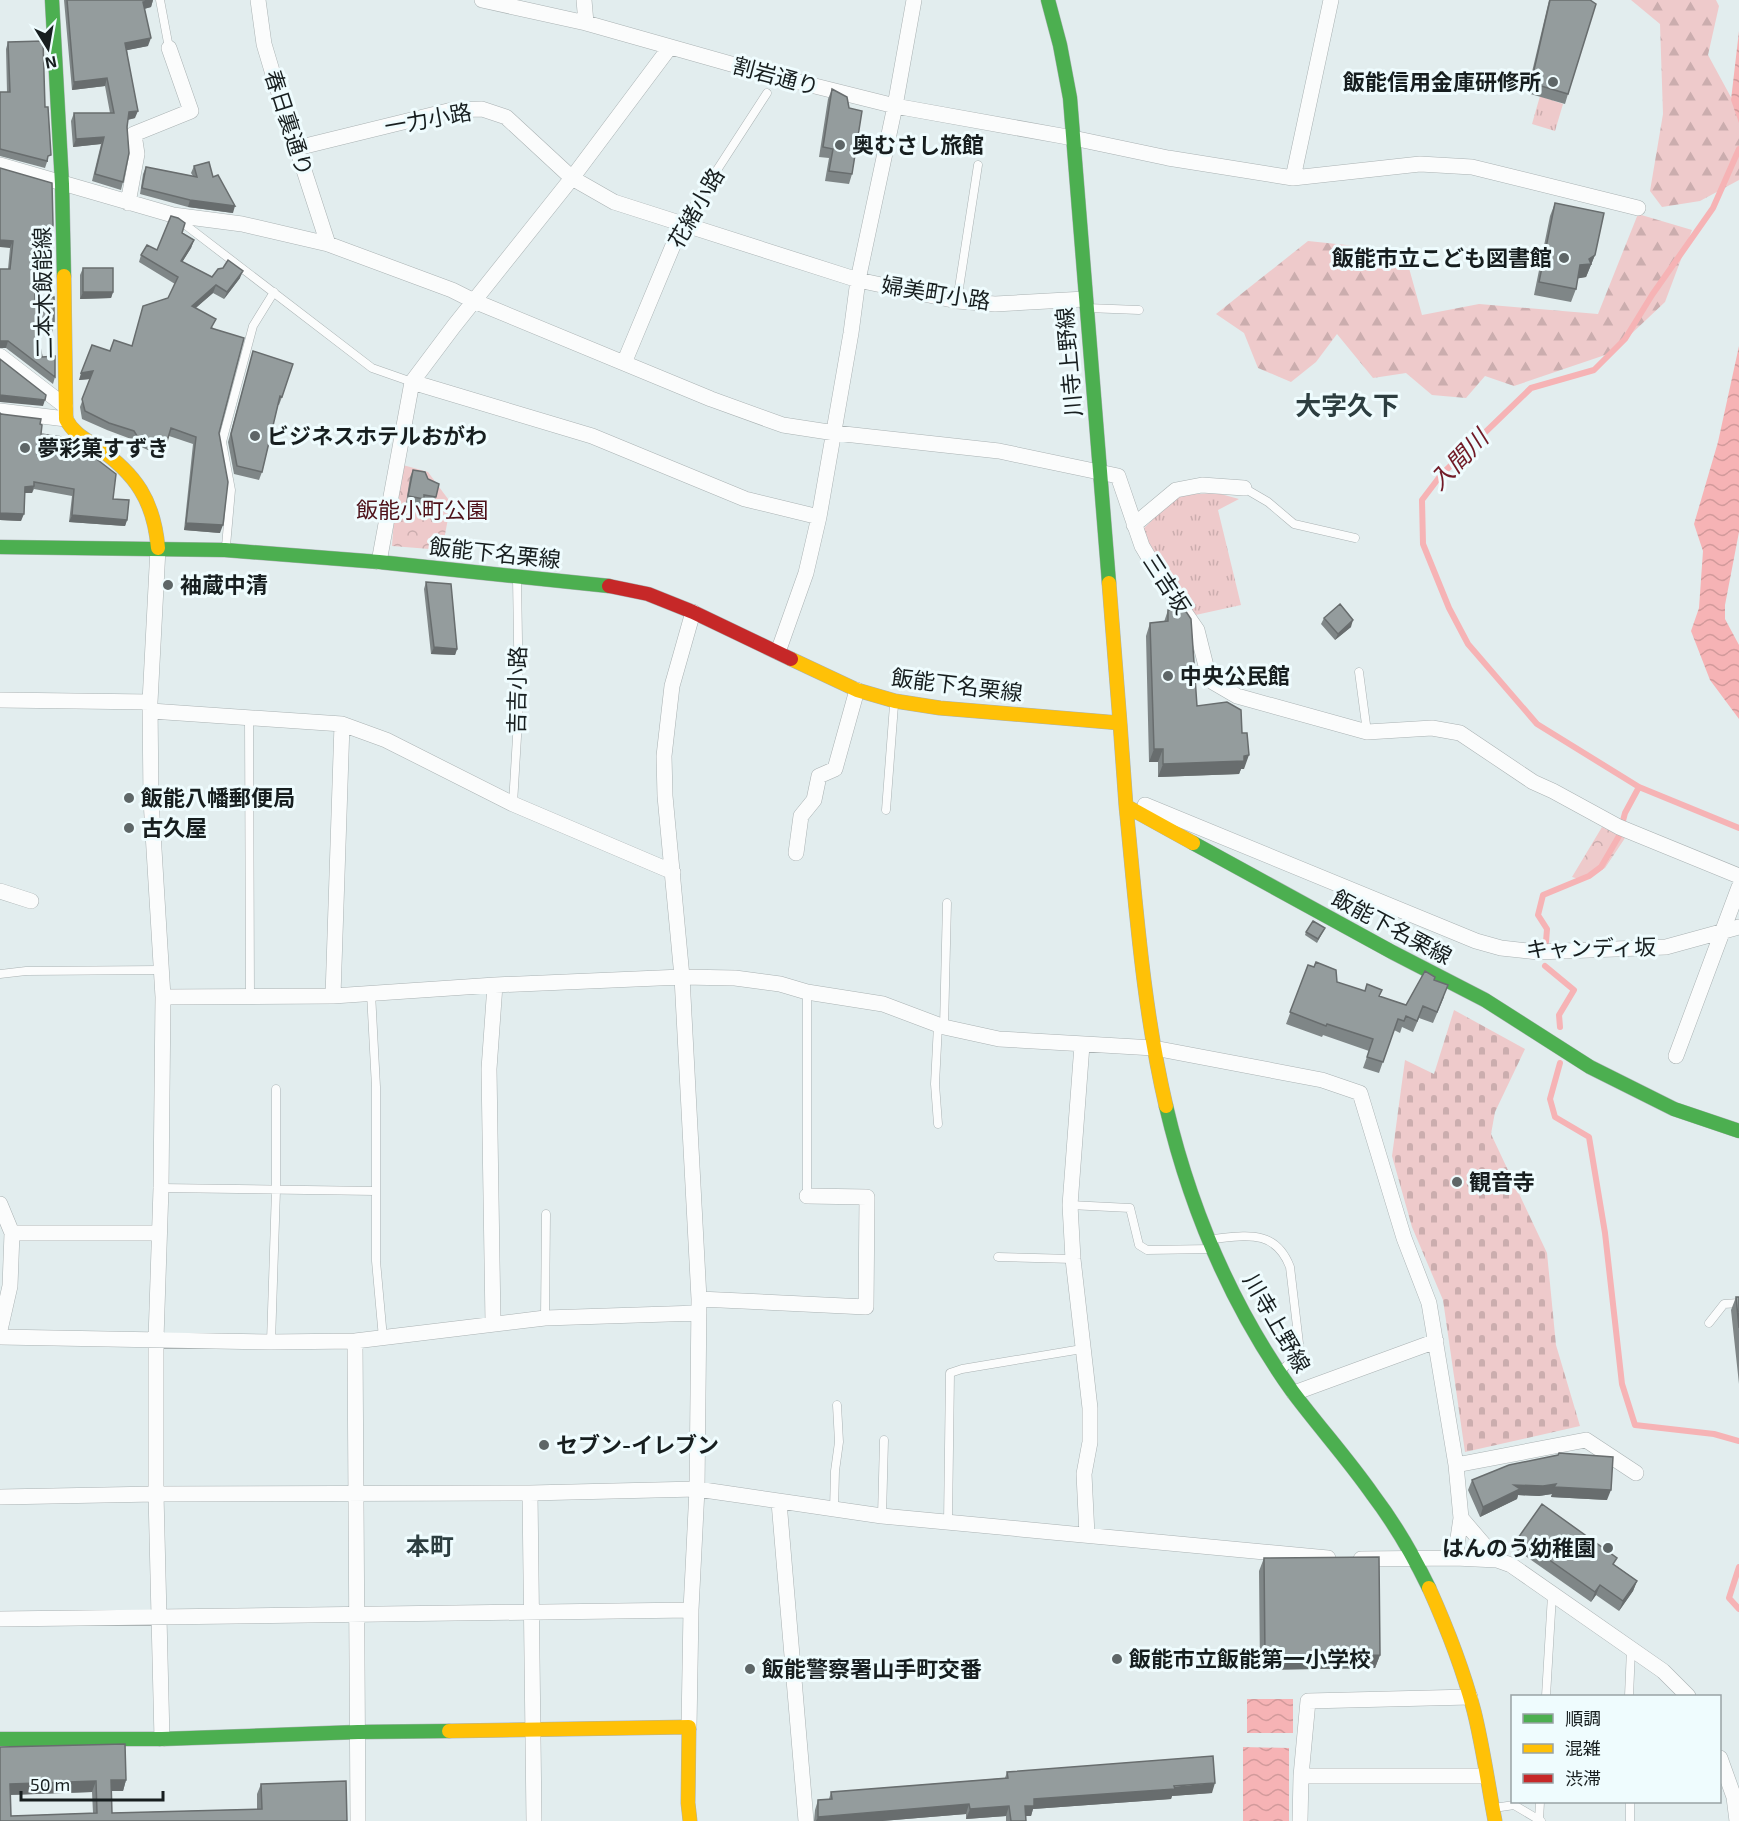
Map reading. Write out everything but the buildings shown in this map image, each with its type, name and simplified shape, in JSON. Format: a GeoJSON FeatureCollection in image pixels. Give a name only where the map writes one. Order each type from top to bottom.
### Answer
{"type":"FeatureCollection","features":[{"type":"Feature","properties":{"kind":"street","name":"二本木飯能線"},"geometry":{"type":"LineString","coordinates":[[52,0],[62,184],[65,412]]}},
{"type":"Feature","properties":{"kind":"street","name":"春日裏通り"},"geometry":{"type":"LineString","coordinates":[[258,0],[264,44],[328,244]]}},
{"type":"Feature","properties":{"kind":"street","name":"割岩通り"},"geometry":{"type":"LineString","coordinates":[[482,0],[586,22],[670,47],[895,106],[1073,138],[1168,158],[1293,178],[1420,164],[1472,167],[1638,208]]}},
{"type":"Feature","properties":{"kind":"street"},"geometry":{"type":"LineString","coordinates":[[584,0],[586,22]]}},
{"type":"Feature","properties":{"kind":"street"},"geometry":{"type":"LineString","coordinates":[[778,652],[806,573],[819,517],[835,433],[858,280],[895,106],[914,0]]}},
{"type":"Feature","properties":{"kind":"street","name":"川寺上野線"},"geometry":{"type":"LineString","coordinates":[[1048,0],[1060,45],[1070,98],[1120,723]]}},
{"type":"Feature","properties":{"kind":"street"},"geometry":{"type":"LineString","coordinates":[[1293,178],[1327,1]]}},
{"type":"Feature","properties":{"kind":"street"},"geometry":{"type":"LineString","coordinates":[[379,562],[412,382],[572,178],[670,47]]}},
{"type":"Feature","properties":{"kind":"street"},"geometry":{"type":"LineString","coordinates":[[128,203],[137,154],[134,134],[191,111],[168,48]]}},
{"type":"Feature","properties":{"kind":"street","name":"一力小路"},"geometry":{"type":"LineString","coordinates":[[297,148],[452,110],[482,109],[506,117],[572,178],[614,202],[682,224]]}},
{"type":"Feature","properties":{"kind":"street"},"geometry":{"type":"LineString","coordinates":[[0,165],[173,215],[242,224],[328,244],[452,290],[711,399],[783,425],[999,451],[1099,473]]}},
{"type":"Feature","properties":{"kind":"street","name":"婦美町小路"},"geometry":{"type":"LineString","coordinates":[[682,224],[858,280],[957,301],[995,304],[1085,304]]}},
{"type":"Feature","properties":{"kind":"street","name":"花緒小路"},"geometry":{"type":"LineString","coordinates":[[624,363],[682,224]]}},
{"type":"Feature","properties":{"kind":"street"},"geometry":{"type":"LineString","coordinates":[[0,356],[65,412],[75,432],[127,470],[151,508],[157,528],[151,707],[151,800],[163,998],[161,1188],[156,1340],[156,1494],[162,1739]]}},
{"type":"Feature","properties":{"kind":"street"},"geometry":{"type":"LineString","coordinates":[[412,382],[592,436],[746,499],[819,517]]}},
{"type":"Feature","properties":{"kind":"street"},"geometry":{"type":"LineString","coordinates":[[0,411],[65,412]]}},
{"type":"Feature","properties":{"kind":"street","name":"三吉坂"},"geometry":{"type":"LineString","coordinates":[[1099,473],[1118,476],[1142,546],[1197,630],[1213,682],[1237,696],[1367,732],[1432,728],[1460,732],[1533,782],[1624,829],[1739,876]]}},
{"type":"Feature","properties":{"kind":"street"},"geometry":{"type":"LineString","coordinates":[[1134,525],[1176,490],[1202,485],[1244,488]]}},
{"type":"Feature","properties":{"kind":"street","name":"飯能下名栗線"},"geometry":{"type":"LineString","coordinates":[[0,547],[225,550],[379,562],[606,585],[648,594],[693,612],[857,690],[894,701],[940,708],[1120,723]]}},
{"type":"Feature","properties":{"kind":"street"},"geometry":{"type":"LineString","coordinates":[[690,1821],[688,1803],[691,1610],[697,1489],[699,1306],[682,977],[665,796],[664,756],[672,686],[693,612]]}},
{"type":"Feature","properties":{"kind":"street"},"geometry":{"type":"LineString","coordinates":[[796,853],[801,816],[814,800],[819,776],[835,769],[857,690]]}},
{"type":"Feature","properties":{"kind":"street"},"geometry":{"type":"LineString","coordinates":[[0,700],[151,707],[342,724],[386,740],[513,804],[673,872]]}},
{"type":"Feature","properties":{"kind":"street"},"geometry":{"type":"LineString","coordinates":[[1120,723],[1126,802]]}},
{"type":"Feature","properties":{"kind":"street"},"geometry":{"type":"LineString","coordinates":[[333,996],[342,724]]}},
{"type":"Feature","properties":{"kind":"street","name":"川寺上野線"},"geometry":{"type":"LineString","coordinates":[[1126,802],[1154,1048],[1162,1092],[1190,1191],[1210,1244],[1242,1310],[1294,1393],[1366,1485],[1415,1559],[1446,1629],[1470,1697],[1494,1815]]}},
{"type":"Feature","properties":{"kind":"street","name":"飯能下名栗線"},"geometry":{"type":"LineString","coordinates":[[1126,802],[1392,952],[1485,1000],[1590,1067],[1674,1109],[1739,1131]]}},
{"type":"Feature","properties":{"kind":"street","name":"キャンディ坂"},"geometry":{"type":"LineString","coordinates":[[1126,802],[1476,941],[1501,948],[1538,952],[1666,947],[1739,927]]}},
{"type":"Feature","properties":{"kind":"street"},"geometry":{"type":"LineString","coordinates":[[1676,1056],[1739,887]]}},
{"type":"Feature","properties":{"kind":"street"},"geometry":{"type":"LineString","coordinates":[[0,891],[31,902]]}},
{"type":"Feature","properties":{"kind":"street"},"geometry":{"type":"LineString","coordinates":[[163,998],[333,996],[495,985],[682,977],[735,978],[780,984],[807,992],[883,1004],[941,1026],[999,1039],[1154,1048],[1322,1080],[1360,1093],[1404,1238],[1429,1303],[1456,1465],[1461,1518],[1455,1558]]}},
{"type":"Feature","properties":{"kind":"street"},"geometry":{"type":"LineString","coordinates":[[493,1323],[489,1069],[495,985]]}},
{"type":"Feature","properties":{"kind":"street"},"geometry":{"type":"LineString","coordinates":[[1082,1044],[1070,1205],[1073,1259],[1090,1408],[1090,1443],[1084,1474],[1087,1535]]}},
{"type":"Feature","properties":{"kind":"street"},"geometry":{"type":"LineString","coordinates":[[0,1337],[271,1342],[355,1341],[493,1323],[699,1306],[866,1307],[867,1197],[807,1196]]}},
{"type":"Feature","properties":{"kind":"street"},"geometry":{"type":"LineString","coordinates":[[0,1204],[12,1233],[10,1286],[0,1330]]}},
{"type":"Feature","properties":{"kind":"street"},"geometry":{"type":"LineString","coordinates":[[12,1233],[159,1233]]}},
{"type":"Feature","properties":{"kind":"street"},"geometry":{"type":"LineString","coordinates":[[355,1341],[358,1821]]}},
{"type":"Feature","properties":{"kind":"street"},"geometry":{"type":"LineString","coordinates":[[1294,1393],[1436,1341]]}},
{"type":"Feature","properties":{"kind":"street"},"geometry":{"type":"LineString","coordinates":[[1456,1465],[1586,1440],[1636,1473]]}},
{"type":"Feature","properties":{"kind":"street"},"geometry":{"type":"LineString","coordinates":[[0,1497],[156,1494],[356,1495],[697,1489],[882,1516],[1315,1558],[1497,1560],[1511,1565],[1663,1671],[1687,1695]]}},
{"type":"Feature","properties":{"kind":"street"},"geometry":{"type":"LineString","coordinates":[[530,1493],[534,1821]]}},
{"type":"Feature","properties":{"kind":"street"},"geometry":{"type":"LineString","coordinates":[[779,1502],[806,1821]]}},
{"type":"Feature","properties":{"kind":"street"},"geometry":{"type":"LineString","coordinates":[[1461,1518],[1497,1560]]}},
{"type":"Feature","properties":{"kind":"street"},"geometry":{"type":"LineString","coordinates":[[0,1619],[691,1610]]}},
{"type":"Feature","properties":{"kind":"street"},"geometry":{"type":"LineString","coordinates":[[1300,1821],[1301,1776],[1308,1701],[1470,1697]]}},
{"type":"Feature","properties":{"kind":"street"},"geometry":{"type":"LineString","coordinates":[[0,1739],[162,1739],[358,1732],[689,1727]]}},
{"type":"Feature","properties":{"kind":"street"},"geometry":{"type":"LineString","coordinates":[[1721,1763],[1734,1797],[1737,1821]]}},
{"type":"Feature","properties":{"kind":"street"},"geometry":{"type":"LineString","coordinates":[[1301,1776],[1486,1776]]}},
{"type":"Feature","properties":{"kind":"lane"},"geometry":{"type":"LineString","coordinates":[[160,0],[168,48]]}},
{"type":"Feature","properties":{"kind":"lane","name":"花緒小路"},"geometry":{"type":"LineString","coordinates":[[682,224],[767,93]]}},
{"type":"Feature","properties":{"kind":"lane"},"geometry":{"type":"LineString","coordinates":[[957,301],[978,165]]}},
{"type":"Feature","properties":{"kind":"lane"},"geometry":{"type":"LineString","coordinates":[[173,215],[372,368],[412,382]]}},
{"type":"Feature","properties":{"kind":"lane"},"geometry":{"type":"LineString","coordinates":[[225,550],[231,490],[222,442],[254,326],[274,292]]}},
{"type":"Feature","properties":{"kind":"lane","name":"婦美町小路"},"geometry":{"type":"LineString","coordinates":[[1085,304],[1139,310]]}},
{"type":"Feature","properties":{"kind":"lane"},"geometry":{"type":"LineString","coordinates":[[1244,488],[1268,502],[1294,524],[1355,538]]}},
{"type":"Feature","properties":{"kind":"lane","name":"吉吉小路"},"geometry":{"type":"LineString","coordinates":[[513,804],[519,703],[517,576]]}},
{"type":"Feature","properties":{"kind":"lane"},"geometry":{"type":"LineString","coordinates":[[1359,672],[1367,732]]}},
{"type":"Feature","properties":{"kind":"lane"},"geometry":{"type":"LineString","coordinates":[[886,810],[894,701]]}},
{"type":"Feature","properties":{"kind":"lane"},"geometry":{"type":"LineString","coordinates":[[249,717],[250,997]]}},
{"type":"Feature","properties":{"kind":"lane"},"geometry":{"type":"LineString","coordinates":[[938,1124],[935,1084],[941,1026],[947,903]]}},
{"type":"Feature","properties":{"kind":"lane"},"geometry":{"type":"LineString","coordinates":[[0,974],[26,971],[161,970]]}},
{"type":"Feature","properties":{"kind":"lane"},"geometry":{"type":"LineString","coordinates":[[807,992],[807,1196]]}},
{"type":"Feature","properties":{"kind":"lane"},"geometry":{"type":"LineString","coordinates":[[371,993],[376,1088],[376,1261],[383,1338]]}},
{"type":"Feature","properties":{"kind":"lane"},"geometry":{"type":"LineString","coordinates":[[271,1342],[276,1190],[276,1089]]}},
{"type":"Feature","properties":{"kind":"lane"},"geometry":{"type":"LineString","coordinates":[[161,1188],[375,1191]]}},
{"type":"Feature","properties":{"kind":"lane"},"geometry":{"type":"LineString","coordinates":[[1070,1205],[1130,1208],[1139,1245],[1147,1250],[1210,1244],[1256,1236],[1275,1244],[1285,1254],[1290,1267],[1300,1352],[1280,1372]]}},
{"type":"Feature","properties":{"kind":"lane"},"geometry":{"type":"LineString","coordinates":[[545,1318],[546,1214]]}},
{"type":"Feature","properties":{"kind":"lane"},"geometry":{"type":"LineString","coordinates":[[998,1257],[1073,1259]]}},
{"type":"Feature","properties":{"kind":"lane"},"geometry":{"type":"LineString","coordinates":[[1709,1323],[1724,1304],[1739,1303]]}},
{"type":"Feature","properties":{"kind":"lane"},"geometry":{"type":"LineString","coordinates":[[948,1522],[950,1372],[1082,1349]]}},
{"type":"Feature","properties":{"kind":"lane"},"geometry":{"type":"LineString","coordinates":[[834,1510],[839,1442],[837,1405]]}},
{"type":"Feature","properties":{"kind":"lane"},"geometry":{"type":"LineString","coordinates":[[882,1516],[884,1440]]}},
{"type":"Feature","properties":{"kind":"lane"},"geometry":{"type":"LineString","coordinates":[[1546,1695],[1552,1595]]}},
{"type":"Feature","properties":{"kind":"lane"},"geometry":{"type":"LineString","coordinates":[[1629,1695],[1631,1649]]}},
{"type":"Feature","properties":{"kind":"lane"},"geometry":{"type":"LineString","coordinates":[[1494,1815],[1514,1805],[1540,1820],[1540,1803]]}},
{"type":"Feature","properties":{"kind":"lane"},"geometry":{"type":"LineString","coordinates":[[1630,1803],[1630,1821]]}},
{"type":"Feature","properties":{"kind":"green space"},"geometry":{"type":"Polygon","coordinates":[[[1631,0],[1716,0],[1719,6],[1708,55],[1739,112],[1739,180],[1700,201],[1662,207],[1650,191],[1663,114],[1660,24],[1631,0]]]}},
{"type":"Feature","properties":{"kind":"green space"},"geometry":{"type":"Polygon","coordinates":[[[1540,96],[1563,104],[1555,131],[1532,124],[1540,96]]]}},
{"type":"Feature","properties":{"kind":"green space"},"geometry":{"type":"Polygon","coordinates":[[[1638,214],[1692,230],[1665,302],[1611,353],[1514,386],[1485,376],[1466,398],[1432,395],[1406,373],[1373,378],[1337,334],[1316,362],[1291,382],[1258,368],[1244,333],[1216,314],[1308,241],[1375,248],[1409,268],[1422,315],[1479,304],[1598,314],[1638,214]]]}},
{"type":"Feature","properties":{"kind":"green space","name":"飯能小町公園"},"geometry":{"type":"Polygon","coordinates":[[[403,465],[428,472],[451,503],[442,550],[392,546],[395,506],[403,465]]]}},
{"type":"Feature","properties":{"kind":"green space"},"geometry":{"type":"Polygon","coordinates":[[[1217,493],[1239,499],[1218,510],[1241,605],[1191,616],[1144,541],[1142,530],[1178,495],[1217,493]]]}},
{"type":"Feature","properties":{"kind":"green space"},"geometry":{"type":"Polygon","coordinates":[[[1602,827],[1625,838],[1605,868],[1582,880],[1572,877],[1602,827]]]}},
{"type":"Feature","properties":{"kind":"green space"},"geometry":{"type":"Polygon","coordinates":[[[1454,1010],[1525,1049],[1495,1112],[1491,1134],[1547,1253],[1556,1345],[1580,1426],[1465,1452],[1443,1300],[1412,1227],[1392,1156],[1405,1060],[1434,1074],[1454,1010]]]}},
{"type":"Feature","properties":{"kind":"water"},"geometry":{"type":"Polygon","coordinates":[[[1739,31],[1739,123],[1731,100],[1739,31]]]}},
{"type":"Feature","properties":{"kind":"water"},"geometry":{"type":"Polygon","coordinates":[[[1739,346],[1739,532],[1725,605],[1725,619],[1739,645],[1739,719],[1710,680],[1691,631],[1699,608],[1703,551],[1694,524],[1718,442],[1739,346]]]}},
{"type":"Feature","properties":{"kind":"water"},"geometry":{"type":"Polygon","coordinates":[[[1247,1699],[1293,1699],[1293,1733],[1247,1733],[1247,1699]]]}},
{"type":"Feature","properties":{"kind":"water"},"geometry":{"type":"Polygon","coordinates":[[[1243,1747],[1289,1748],[1289,1821],[1243,1821],[1243,1747]]]}},
{"type":"Feature","properties":{"kind":"waterway","name":"入間川"},"geometry":{"type":"LineString","coordinates":[[1739,149],[1713,208],[1652,295],[1625,339],[1594,370],[1531,388],[1441,475],[1422,500],[1423,544],[1449,608],[1468,644],[1537,724],[1639,787],[1739,828]]}},
{"type":"Feature","properties":{"kind":"waterway"},"geometry":{"type":"LineString","coordinates":[[1546,942],[1547,929],[1538,915],[1543,895],[1589,876],[1601,867],[1619,836],[1625,813],[1639,787]]}},
{"type":"Feature","properties":{"kind":"waterway"},"geometry":{"type":"LineString","coordinates":[[1545,966],[1574,990],[1559,1015],[1560,1027]]}},
{"type":"Feature","properties":{"kind":"waterway"},"geometry":{"type":"LineString","coordinates":[[1560,1063],[1550,1099],[1555,1117],[1589,1137],[1605,1233],[1622,1384],[1635,1425],[1714,1434],[1739,1441]]}},
{"type":"Feature","properties":{"kind":"waterway"},"geometry":{"type":"LineString","coordinates":[[1739,1567],[1729,1598],[1739,1609]]}},
{"type":"Feature","properties":{"kind":"traffic: fast"},"geometry":{"type":"LineString","coordinates":[[52,0],[62,184],[64,276]]}},
{"type":"Feature","properties":{"kind":"traffic: fast"},"geometry":{"type":"LineString","coordinates":[[1048,0],[1060,45],[1070,98],[1109,583]]}},
{"type":"Feature","properties":{"kind":"traffic: fast"},"geometry":{"type":"LineString","coordinates":[[0,547],[225,550],[379,562],[609,586]]}},
{"type":"Feature","properties":{"kind":"traffic: fast"},"geometry":{"type":"LineString","coordinates":[[1193,843],[1485,1000],[1590,1067],[1674,1109],[1739,1131]]}},
{"type":"Feature","properties":{"kind":"traffic: fast"},"geometry":{"type":"LineString","coordinates":[[1166,1106],[1200,1218],[1250,1325],[1292,1391],[1389,1517],[1429,1588]]}},
{"type":"Feature","properties":{"kind":"traffic: fast"},"geometry":{"type":"LineString","coordinates":[[0,1739],[162,1739],[449,1731]]}},
{"type":"Feature","properties":{"kind":"traffic: slow"},"geometry":{"type":"LineString","coordinates":[[64,276],[66,419],[76,432],[111,457],[141,490],[152,516],[158,548]]}},
{"type":"Feature","properties":{"kind":"traffic: slow"},"geometry":{"type":"LineString","coordinates":[[1109,583],[1120,723]]}},
{"type":"Feature","properties":{"kind":"traffic: slow"},"geometry":{"type":"LineString","coordinates":[[791,659],[857,690],[895,701],[940,708],[1120,723],[1126,806],[1193,843]]}},
{"type":"Feature","properties":{"kind":"traffic: slow"},"geometry":{"type":"LineString","coordinates":[[1126,806],[1151,1032],[1166,1106]]}},
{"type":"Feature","properties":{"kind":"traffic: slow"},"geometry":{"type":"LineString","coordinates":[[1429,1588],[1470,1695],[1495,1821]]}},
{"type":"Feature","properties":{"kind":"traffic: slow"},"geometry":{"type":"LineString","coordinates":[[449,1731],[689,1727],[688,1803],[690,1821]]}},
{"type":"Feature","properties":{"kind":"traffic: jam"},"geometry":{"type":"LineString","coordinates":[[609,586],[648,594],[693,612],[791,659]]}},
{"type":"Feature","properties":{"kind":"place","name":"飯能信用金庫研修所"},"geometry":{"type":"Point","coordinates":[1553,82]}},
{"type":"Feature","properties":{"kind":"place","name":"奥むさし旅館"},"geometry":{"type":"Point","coordinates":[840,145]}},
{"type":"Feature","properties":{"kind":"place","name":"飯能市立こども図書館"},"geometry":{"type":"Point","coordinates":[1564,258]}},
{"type":"Feature","properties":{"kind":"place","name":"ビジネスホテルおがわ"},"geometry":{"type":"Point","coordinates":[255,436]}},
{"type":"Feature","properties":{"kind":"place","name":"夢彩菓すずき"},"geometry":{"type":"Point","coordinates":[25,448]}},
{"type":"Feature","properties":{"kind":"place","name":"袖蔵中清"},"geometry":{"type":"Point","coordinates":[168,585]}},
{"type":"Feature","properties":{"kind":"place","name":"中央公民館"},"geometry":{"type":"Point","coordinates":[1168,676]}},
{"type":"Feature","properties":{"kind":"place","name":"飯能八幡郵便局"},"geometry":{"type":"Point","coordinates":[129,798]}},
{"type":"Feature","properties":{"kind":"place","name":"古久屋"},"geometry":{"type":"Point","coordinates":[129,828]}},
{"type":"Feature","properties":{"kind":"place","name":"観音寺"},"geometry":{"type":"Point","coordinates":[1457,1182]}},
{"type":"Feature","properties":{"kind":"place","name":"セブン-イレブン"},"geometry":{"type":"Point","coordinates":[544,1445]}},
{"type":"Feature","properties":{"kind":"place","name":"はんのう幼稚園"},"geometry":{"type":"Point","coordinates":[1608,1548]}},
{"type":"Feature","properties":{"kind":"place","name":"飯能市立飯能第一小学校"},"geometry":{"type":"Point","coordinates":[1117,1659]}},
{"type":"Feature","properties":{"kind":"place","name":"飯能警察署山手町交番"},"geometry":{"type":"Point","coordinates":[750,1669]}},
{"type":"Feature","properties":{"kind":"district","name":"大字久下"},"geometry":{"type":"Point","coordinates":[1347,406]}},
{"type":"Feature","properties":{"kind":"district","name":"本町"},"geometry":{"type":"Point","coordinates":[430,1547]}}]}
